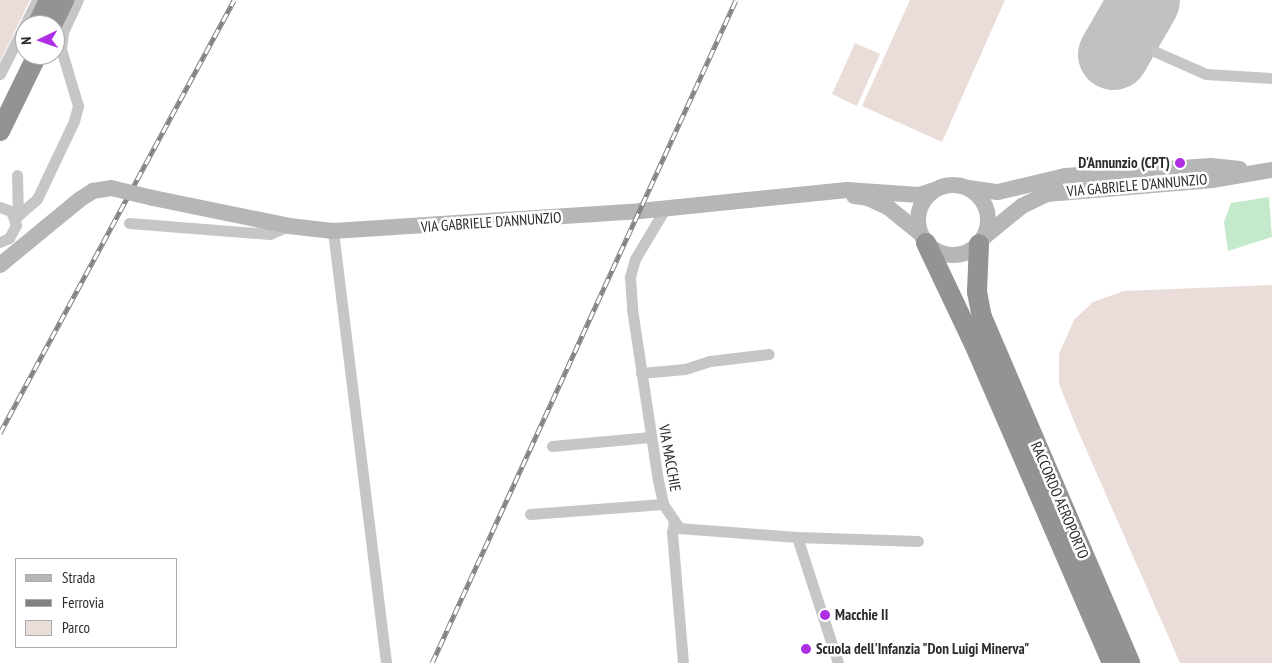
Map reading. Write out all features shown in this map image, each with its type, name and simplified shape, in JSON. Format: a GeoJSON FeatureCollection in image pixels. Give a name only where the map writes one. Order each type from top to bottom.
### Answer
{"type":"FeatureCollection","features":[{"type":"Feature","properties":{"kind":"highway"},"geometry":{"type":"LineString","coordinates":[[42,15],[49,0]]}},
{"type":"Feature","properties":{"kind":"highway"},"geometry":{"type":"LineString","coordinates":[[57,15],[64,0]]}},
{"type":"Feature","properties":{"kind":"highway"},"geometry":{"type":"LineString","coordinates":[[0,100],[17,65]]}},
{"type":"Feature","properties":{"kind":"highway"},"geometry":{"type":"LineString","coordinates":[[0,131],[32,65]]}},
{"type":"Feature","properties":{"kind":"highway"},"geometry":{"type":"LineString","coordinates":[[923,238],[982,341]]}},
{"type":"Feature","properties":{"kind":"highway"},"geometry":{"type":"LineString","coordinates":[[982,240],[978,305],[982,341]]}},
{"type":"Feature","properties":{"kind":"highway","name":"RACCORDO AEROPORTO"},"geometry":{"type":"LineString","coordinates":[[982,341],[1112,663]]}},
{"type":"Feature","properties":{"kind":"highway","name":"RACCORDO AEROPORTO"},"geometry":{"type":"LineString","coordinates":[[982,341],[1130,663]]}},
{"type":"Feature","properties":{"kind":"street"},"geometry":{"type":"LineString","coordinates":[[0,74],[37,0]]}},
{"type":"Feature","properties":{"kind":"street"},"geometry":{"type":"LineString","coordinates":[[17,217],[37,199],[74,122],[78,106],[61,49],[63,32],[78,0]]}},
{"type":"Feature","properties":{"kind":"street"},"geometry":{"type":"LineString","coordinates":[[1156,52],[1206,74],[1272,78]]}},
{"type":"Feature","properties":{"kind":"street","name":"VIA GABRIELE D'ANNUNZIO"},"geometry":{"type":"LineString","coordinates":[[1046,187],[1065,176],[1211,166],[1264,171]]}},
{"type":"Feature","properties":{"kind":"street"},"geometry":{"type":"LineString","coordinates":[[0,242],[14,232],[17,217],[17,175]]}},
{"type":"Feature","properties":{"kind":"street"},"geometry":{"type":"LineString","coordinates":[[832,193],[870,189],[919,195],[951,185],[998,192],[1046,187]]}},
{"type":"Feature","properties":{"kind":"street"},"geometry":{"type":"LineString","coordinates":[[832,193],[868,198],[889,208],[941,254],[954,256],[968,252],[1046,187]]}},
{"type":"Feature","properties":{"kind":"street","name":"VIA GABRIELE D'ANNUNZIO"},"geometry":{"type":"LineString","coordinates":[[0,265],[79,200],[93,191],[110,188],[289,226],[333,231],[832,193]]}},
{"type":"Feature","properties":{"kind":"street"},"geometry":{"type":"LineString","coordinates":[[968,188],[984,204],[988,214],[982,240]]}},
{"type":"Feature","properties":{"kind":"street"},"geometry":{"type":"LineString","coordinates":[[923,238],[919,208],[934,190]]}},
{"type":"Feature","properties":{"kind":"street"},"geometry":{"type":"LineString","coordinates":[[0,207],[11,211],[17,217]]}},
{"type":"Feature","properties":{"kind":"street","name":"VIA MACCHIE"},"geometry":{"type":"LineString","coordinates":[[666,207],[635,260],[630,277],[641,373],[663,504],[674,521]]}},
{"type":"Feature","properties":{"kind":"street"},"geometry":{"type":"LineString","coordinates":[[128,223],[270,234],[289,226]]}},
{"type":"Feature","properties":{"kind":"street"},"geometry":{"type":"LineString","coordinates":[[333,231],[386,663]]}},
{"type":"Feature","properties":{"kind":"street"},"geometry":{"type":"LineString","coordinates":[[641,373],[684,369],[710,361],[769,354]]}},
{"type":"Feature","properties":{"kind":"street"},"geometry":{"type":"LineString","coordinates":[[552,446],[651,437]]}},
{"type":"Feature","properties":{"kind":"street"},"geometry":{"type":"LineString","coordinates":[[530,514],[663,504]]}},
{"type":"Feature","properties":{"kind":"street"},"geometry":{"type":"LineString","coordinates":[[674,521],[679,528],[797,537],[918,541]]}},
{"type":"Feature","properties":{"kind":"street"},"geometry":{"type":"LineString","coordinates":[[674,521],[672,532],[684,663]]}},
{"type":"Feature","properties":{"kind":"street"},"geometry":{"type":"LineString","coordinates":[[797,537],[838,663]]}},
{"type":"Feature","properties":{"kind":"green space"},"geometry":{"type":"Polygon","coordinates":[[[0,0],[30,0],[23,15],[15,15],[15,31],[0,62],[0,0]]]}},
{"type":"Feature","properties":{"kind":"green space"},"geometry":{"type":"Polygon","coordinates":[[[910,0],[1005,0],[942,142],[862,106],[910,0]]]}},
{"type":"Feature","properties":{"kind":"green space"},"geometry":{"type":"Polygon","coordinates":[[[855,43],[880,54],[857,106],[832,94],[855,43]]]}},
{"type":"Feature","properties":{"kind":"green space"},"geometry":{"type":"Polygon","coordinates":[[[1272,285],[1272,663],[1180,663],[1059,384],[1059,354],[1074,320],[1093,302],[1124,291],[1272,285]]]}},
{"type":"Feature","properties":{"kind":"shaded area"},"geometry":{"type":"Polygon","coordinates":[[[1269,197],[1272,237],[1228,251],[1224,222],[1231,203],[1269,197]]]}},
{"type":"Feature","properties":{"kind":"runway"},"geometry":{"type":"LineString","coordinates":[[1113,54],[1144,0]]}},
{"type":"Feature","properties":{"kind":"railway"},"geometry":{"type":"LineString","coordinates":[[0,433],[234,0]]}},
{"type":"Feature","properties":{"kind":"railway"},"geometry":{"type":"LineString","coordinates":[[432,663],[736,0]]}},
{"type":"Feature","properties":{"kind":"place","name":"D'Annunzio (CPT)"},"geometry":{"type":"Point","coordinates":[1180,163]}},
{"type":"Feature","properties":{"kind":"place","name":"Macchie II"},"geometry":{"type":"Point","coordinates":[825,615]}},
{"type":"Feature","properties":{"kind":"place","name":"Scuola dell'Infanzia \"Don Luigi Minerva\""},"geometry":{"type":"Point","coordinates":[806,649]}}]}
